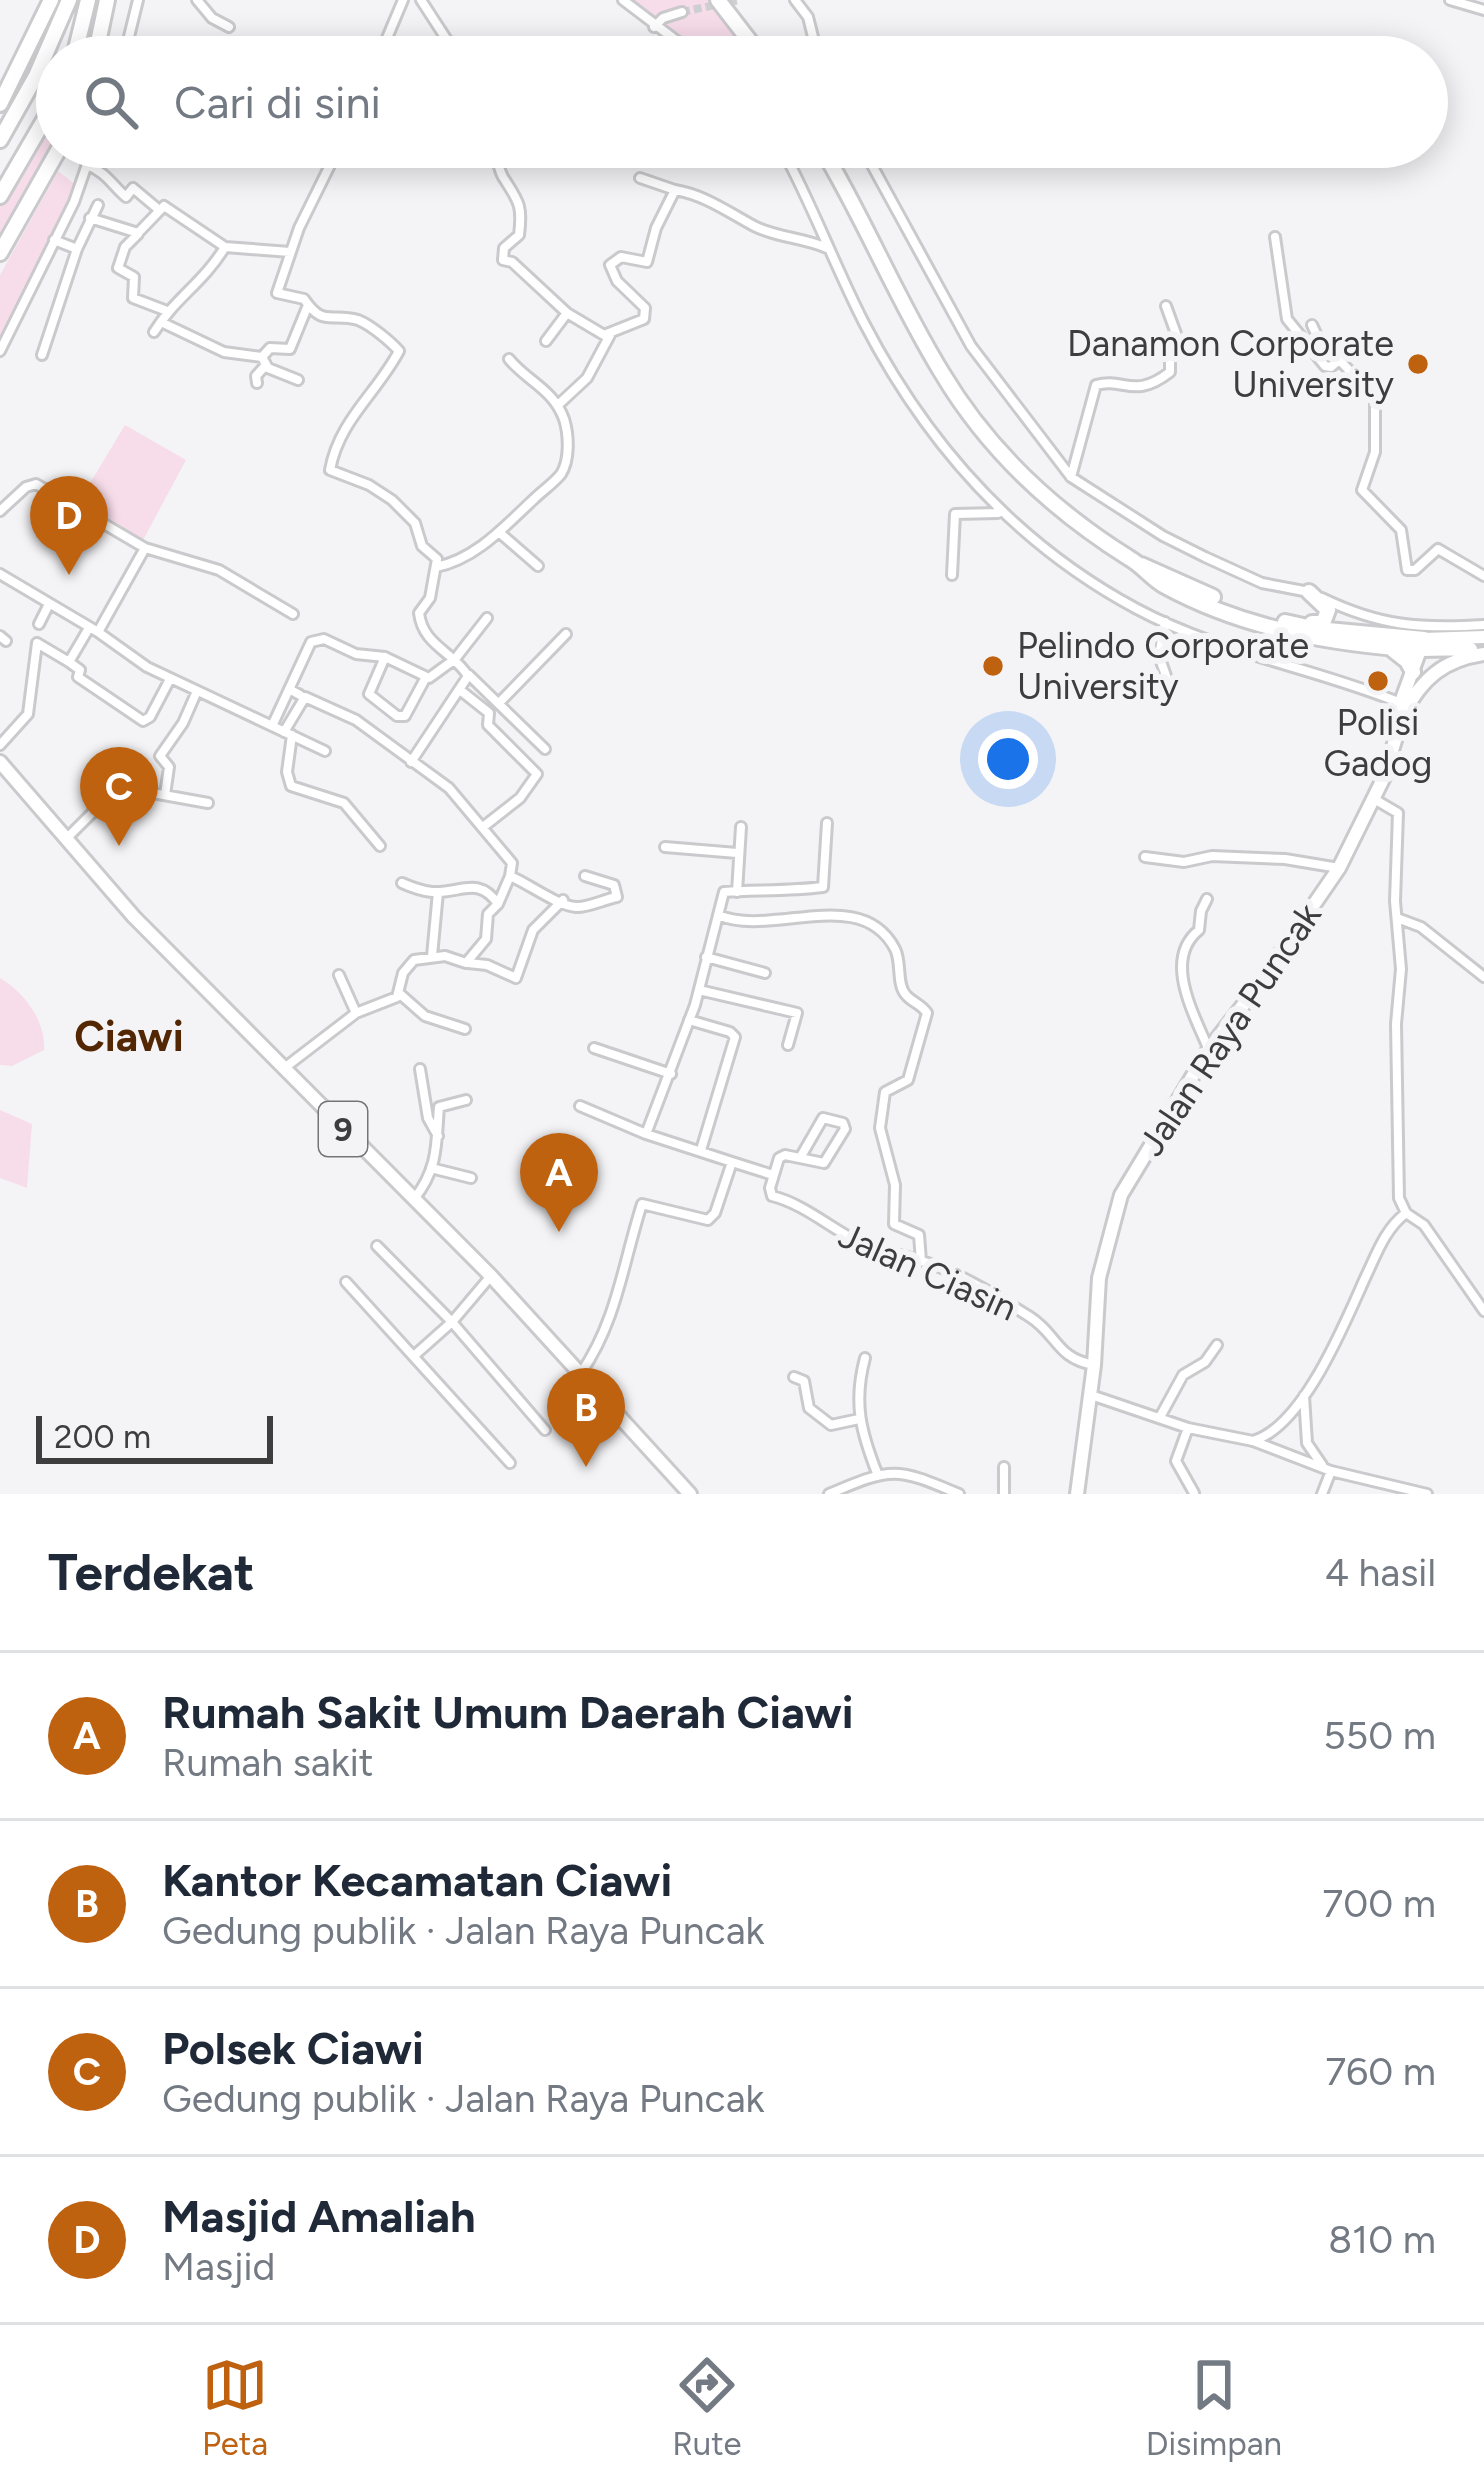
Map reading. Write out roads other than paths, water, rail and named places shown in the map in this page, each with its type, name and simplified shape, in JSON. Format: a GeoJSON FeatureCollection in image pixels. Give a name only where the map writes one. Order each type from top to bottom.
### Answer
{"type":"FeatureCollection","features":[{"type":"Feature","properties":{"kind":"highway"},"geometry":{"type":"LineString","coordinates":[[0,104],[51,0]]}},
{"type":"Feature","properties":{"kind":"highway"},"geometry":{"type":"LineString","coordinates":[[53,36],[69,0]]}},
{"type":"Feature","properties":{"kind":"highway"},"geometry":{"type":"LineString","coordinates":[[79,36],[88,0]]}},
{"type":"Feature","properties":{"kind":"highway"},"geometry":{"type":"LineString","coordinates":[[99,36],[107,0]]}},
{"type":"Feature","properties":{"kind":"highway"},"geometry":{"type":"LineString","coordinates":[[718,0],[746,36]]}},
{"type":"Feature","properties":{"kind":"highway"},"geometry":{"type":"LineString","coordinates":[[0,140],[36,76]]}},
{"type":"Feature","properties":{"kind":"highway"},"geometry":{"type":"LineString","coordinates":[[0,196],[36,134]]}},
{"type":"Feature","properties":{"kind":"highway"},"geometry":{"type":"LineString","coordinates":[[0,253],[48,168]]}},
{"type":"Feature","properties":{"kind":"highway"},"geometry":{"type":"LineString","coordinates":[[832,168],[941,372],[976,422],[1063,513],[1167,586],[1240,618],[1322,641],[1390,648],[1484,637]]}},
{"type":"Feature","properties":{"kind":"highway"},"geometry":{"type":"LineString","coordinates":[[1141,565],[1221,601],[1289,623],[1484,651]]}},
{"type":"Feature","properties":{"kind":"highway"},"geometry":{"type":"LineString","coordinates":[[1289,623],[1327,620],[1326,606],[1309,592]]}},
{"type":"Feature","properties":{"kind":"highway","name":"Jalan Raya Puncak"},"geometry":{"type":"LineString","coordinates":[[1077,1494],[1094,1365],[1099,1278],[1121,1195],[1208,1049],[1339,868],[1384,777],[1422,645]]}},
{"type":"Feature","properties":{"kind":"highway"},"geometry":{"type":"LineString","coordinates":[[1390,648],[1404,657],[1413,672]]}},
{"type":"Feature","properties":{"kind":"highway"},"geometry":{"type":"LineString","coordinates":[[1404,708],[1440,668],[1484,651]]}},
{"type":"Feature","properties":{"kind":"highway","name":"9"},"geometry":{"type":"LineString","coordinates":[[0,762],[64,840],[282,1070],[491,1276],[682,1491]]}},
{"type":"Feature","properties":{"kind":"street"},"geometry":{"type":"LineString","coordinates":[[129,36],[138,0]]}},
{"type":"Feature","properties":{"kind":"street"},"geometry":{"type":"LineString","coordinates":[[197,0],[212,18],[229,27]]}},
{"type":"Feature","properties":{"kind":"street"},"geometry":{"type":"LineString","coordinates":[[388,36],[403,0]]}},
{"type":"Feature","properties":{"kind":"street"},"geometry":{"type":"LineString","coordinates":[[421,0],[444,36]]}},
{"type":"Feature","properties":{"kind":"street"},"geometry":{"type":"LineString","coordinates":[[623,0],[667,36]]}},
{"type":"Feature","properties":{"kind":"street"},"geometry":{"type":"LineString","coordinates":[[796,0],[808,17],[813,36]]}},
{"type":"Feature","properties":{"kind":"street"},"geometry":{"type":"LineString","coordinates":[[1450,0],[1484,10]]}},
{"type":"Feature","properties":{"kind":"street"},"geometry":{"type":"LineString","coordinates":[[654,27],[663,17],[682,12]]}},
{"type":"Feature","properties":{"kind":"street"},"geometry":{"type":"LineString","coordinates":[[0,351],[74,202],[86,168]]}},
{"type":"Feature","properties":{"kind":"street"},"geometry":{"type":"LineString","coordinates":[[92,168],[113,180],[122,194],[134,188],[158,209]]}},
{"type":"Feature","properties":{"kind":"street"},"geometry":{"type":"LineString","coordinates":[[327,168],[277,294],[298,297],[314,315],[358,320],[397,346],[396,358],[353,412],[335,447],[330,470],[369,485],[415,523],[422,546],[436,557],[430,598],[419,613],[431,642],[455,659],[545,749]]}},
{"type":"Feature","properties":{"kind":"street"},"geometry":{"type":"LineString","coordinates":[[500,168],[517,194],[520,214],[519,235],[504,248],[503,260],[512,262],[567,313],[600,334],[610,335],[644,319],[640,301],[617,281],[610,265],[621,257],[647,262],[656,228],[675,190]]}},
{"type":"Feature","properties":{"kind":"street"},"geometry":{"type":"LineString","coordinates":[[793,168],[892,375],[948,455],[999,513],[1135,608],[1259,660],[1348,681],[1404,708]]}},
{"type":"Feature","properties":{"kind":"street"},"geometry":{"type":"LineString","coordinates":[[874,168],[971,346],[1071,476],[1163,536],[1262,583],[1309,592],[1377,621],[1414,626],[1484,625]]}},
{"type":"Feature","properties":{"kind":"street"},"geometry":{"type":"LineString","coordinates":[[640,178],[730,210],[754,226],[829,249]]}},
{"type":"Feature","properties":{"kind":"street"},"geometry":{"type":"LineString","coordinates":[[42,355],[77,249],[98,205]]}},
{"type":"Feature","properties":{"kind":"street"},"geometry":{"type":"LineString","coordinates":[[167,310],[133,298],[134,278],[118,268],[125,247],[164,206],[225,247],[290,252]]}},
{"type":"Feature","properties":{"kind":"street"},"geometry":{"type":"LineString","coordinates":[[90,218],[139,233]]}},
{"type":"Feature","properties":{"kind":"street"},"geometry":{"type":"LineString","coordinates":[[1275,237],[1287,319],[1326,367],[1340,360]]}},
{"type":"Feature","properties":{"kind":"street"},"geometry":{"type":"LineString","coordinates":[[54,240],[77,249]]}},
{"type":"Feature","properties":{"kind":"street"},"geometry":{"type":"LineString","coordinates":[[154,332],[167,310],[202,281],[225,247]]}},
{"type":"Feature","properties":{"kind":"street"},"geometry":{"type":"LineString","coordinates":[[257,383],[266,349],[290,349],[308,304]]}},
{"type":"Feature","properties":{"kind":"street"},"geometry":{"type":"LineString","coordinates":[[1071,476],[1096,385],[1103,381],[1134,388],[1170,372],[1170,354],[1179,342],[1166,306]]}},
{"type":"Feature","properties":{"kind":"street"},"geometry":{"type":"LineString","coordinates":[[546,340],[567,313]]}},
{"type":"Feature","properties":{"kind":"street"},"geometry":{"type":"LineString","coordinates":[[160,322],[298,380]]}},
{"type":"Feature","properties":{"kind":"street"},"geometry":{"type":"LineString","coordinates":[[1312,325],[1318,338],[1375,398],[1375,452],[1362,490],[1401,530],[1407,570],[1415,570],[1438,549],[1484,576]]}},
{"type":"Feature","properties":{"kind":"street"},"geometry":{"type":"LineString","coordinates":[[558,405],[586,378],[610,335]]}},
{"type":"Feature","properties":{"kind":"street"},"geometry":{"type":"LineString","coordinates":[[436,567],[457,561],[500,533],[563,469],[568,434],[558,405],[509,359]]}},
{"type":"Feature","properties":{"kind":"street"},"geometry":{"type":"LineString","coordinates":[[0,511],[26,487],[36,484],[145,548],[219,570],[293,614]]}},
{"type":"Feature","properties":{"kind":"street"},"geometry":{"type":"LineString","coordinates":[[952,575],[955,514],[999,513]]}},
{"type":"Feature","properties":{"kind":"street"},"geometry":{"type":"LineString","coordinates":[[500,533],[538,566]]}},
{"type":"Feature","properties":{"kind":"street"},"geometry":{"type":"LineString","coordinates":[[69,662],[145,548]]}},
{"type":"Feature","properties":{"kind":"street"},"geometry":{"type":"LineString","coordinates":[[0,574],[170,679],[325,751]]}},
{"type":"Feature","properties":{"kind":"street"},"geometry":{"type":"LineString","coordinates":[[40,624],[49,604]]}},
{"type":"Feature","properties":{"kind":"street"},"geometry":{"type":"LineString","coordinates":[[385,657],[369,694],[397,716],[405,716],[426,677],[455,659],[487,618]]}},
{"type":"Feature","properties":{"kind":"street"},"geometry":{"type":"LineString","coordinates":[[1165,622],[1159,656],[1169,684]]}},
{"type":"Feature","properties":{"kind":"street"},"geometry":{"type":"LineString","coordinates":[[500,702],[566,634]]}},
{"type":"Feature","properties":{"kind":"street"},"geometry":{"type":"LineString","coordinates":[[272,726],[307,646],[315,640],[385,657],[426,677]]}},
{"type":"Feature","properties":{"kind":"street"},"geometry":{"type":"LineString","coordinates":[[0,745],[28,714],[37,643],[80,670],[78,677],[143,721],[150,717],[170,679]]}},
{"type":"Feature","properties":{"kind":"street"},"geometry":{"type":"LineString","coordinates":[[411,762],[468,674]]}},
{"type":"Feature","properties":{"kind":"street"},"geometry":{"type":"LineString","coordinates":[[289,689],[300,695]]}},
{"type":"Feature","properties":{"kind":"street"},"geometry":{"type":"LineString","coordinates":[[165,795],[170,767],[160,756],[183,723],[196,691]]}},
{"type":"Feature","properties":{"kind":"street"},"geometry":{"type":"LineString","coordinates":[[460,691],[490,714],[488,725],[537,774],[517,802],[483,827]]}},
{"type":"Feature","properties":{"kind":"street"},"geometry":{"type":"LineString","coordinates":[[380,846],[344,803],[291,786],[286,772],[288,733],[305,698],[356,720],[449,788],[512,863],[498,904],[488,914],[486,939],[466,963]]}},
{"type":"Feature","properties":{"kind":"street"},"geometry":{"type":"LineString","coordinates":[[64,840],[116,790],[130,788],[208,803]]}},
{"type":"Feature","properties":{"kind":"street"},"geometry":{"type":"LineString","coordinates":[[1373,798],[1398,813],[1398,1177],[1406,1213],[1424,1225],[1484,1311]]}},
{"type":"Feature","properties":{"kind":"street"},"geometry":{"type":"LineString","coordinates":[[646,1135],[699,990],[725,890],[823,887],[827,824]]}},
{"type":"Feature","properties":{"kind":"street"},"geometry":{"type":"LineString","coordinates":[[737,892],[740,826]]}},
{"type":"Feature","properties":{"kind":"street"},"geometry":{"type":"LineString","coordinates":[[665,847],[737,854]]}},
{"type":"Feature","properties":{"kind":"street"},"geometry":{"type":"LineString","coordinates":[[1145,857],[1184,862],[1212,856],[1297,860],[1339,868]]}},
{"type":"Feature","properties":{"kind":"street"},"geometry":{"type":"LineString","coordinates":[[510,876],[536,892],[578,907],[617,897],[614,885],[585,876]]}},
{"type":"Feature","properties":{"kind":"street"},"geometry":{"type":"LineString","coordinates":[[402,884],[438,892],[477,887],[490,892],[498,904]]}},
{"type":"Feature","properties":{"kind":"street"},"geometry":{"type":"LineString","coordinates":[[433,956],[438,892]]}},
{"type":"Feature","properties":{"kind":"street"},"geometry":{"type":"LineString","coordinates":[[1207,899],[1199,930],[1185,943],[1180,965],[1208,1049]]}},
{"type":"Feature","properties":{"kind":"street"},"geometry":{"type":"LineString","coordinates":[[400,994],[407,965],[433,956],[487,965],[516,978],[533,930],[563,900]]}},
{"type":"Feature","properties":{"kind":"street"},"geometry":{"type":"LineString","coordinates":[[718,915],[753,922],[854,916],[896,950],[905,994],[927,1012],[908,1079],[886,1092],[880,1128],[895,1185],[894,1224],[919,1235],[920,1262]]}},
{"type":"Feature","properties":{"kind":"street"},"geometry":{"type":"LineString","coordinates":[[1396,919],[1421,927],[1484,977]]}},
{"type":"Feature","properties":{"kind":"street"},"geometry":{"type":"LineString","coordinates":[[706,957],[765,973]]}},
{"type":"Feature","properties":{"kind":"street"},"geometry":{"type":"LineString","coordinates":[[340,975],[356,1013]]}},
{"type":"Feature","properties":{"kind":"street"},"geometry":{"type":"LineString","coordinates":[[699,990],[797,1013],[788,1045]]}},
{"type":"Feature","properties":{"kind":"street"},"geometry":{"type":"LineString","coordinates":[[282,1070],[356,1013],[400,994]]}},
{"type":"Feature","properties":{"kind":"street"},"geometry":{"type":"LineString","coordinates":[[400,994],[425,1016],[465,1029]]}},
{"type":"Feature","properties":{"kind":"street"},"geometry":{"type":"LineString","coordinates":[[689,1020],[736,1037],[701,1150]]}},
{"type":"Feature","properties":{"kind":"street"},"geometry":{"type":"LineString","coordinates":[[594,1048],[671,1074]]}},
{"type":"Feature","properties":{"kind":"street"},"geometry":{"type":"LineString","coordinates":[[420,1069],[428,1118],[440,1139]]}},
{"type":"Feature","properties":{"kind":"street"},"geometry":{"type":"LineString","coordinates":[[413,1200],[440,1139],[439,1107],[466,1100]]}},
{"type":"Feature","properties":{"kind":"street"},"geometry":{"type":"LineString","coordinates":[[580,1106],[646,1135],[772,1175],[782,1156],[800,1159],[826,1162],[844,1124],[823,1118],[800,1159]]}},
{"type":"Feature","properties":{"kind":"street"},"geometry":{"type":"LineString","coordinates":[[581,1373],[615,1309],[643,1204],[708,1220],[715,1213],[732,1162]]}},
{"type":"Feature","properties":{"kind":"street"},"geometry":{"type":"LineString","coordinates":[[431,1168],[471,1178]]}},
{"type":"Feature","properties":{"kind":"street","name":"Jalan Ciasin"},"geometry":{"type":"LineString","coordinates":[[772,1175],[772,1196],[884,1253],[938,1267],[1031,1318],[1068,1358],[1094,1365]]}},
{"type":"Feature","properties":{"kind":"street"},"geometry":{"type":"LineString","coordinates":[[1253,1441],[1273,1432],[1304,1394],[1384,1239],[1406,1213]]}},
{"type":"Feature","properties":{"kind":"street"},"geometry":{"type":"LineString","coordinates":[[377,1246],[452,1322],[545,1430]]}},
{"type":"Feature","properties":{"kind":"street"},"geometry":{"type":"LineString","coordinates":[[416,1354],[452,1322],[491,1276]]}},
{"type":"Feature","properties":{"kind":"street"},"geometry":{"type":"LineString","coordinates":[[346,1282],[511,1463]]}},
{"type":"Feature","properties":{"kind":"street"},"geometry":{"type":"LineString","coordinates":[[1160,1417],[1183,1375],[1205,1362],[1216,1345]]}},
{"type":"Feature","properties":{"kind":"street"},"geometry":{"type":"LineString","coordinates":[[865,1358],[859,1418],[877,1473]]}},
{"type":"Feature","properties":{"kind":"street"},"geometry":{"type":"LineString","coordinates":[[794,1377],[803,1382],[808,1408],[831,1426],[859,1418]]}},
{"type":"Feature","properties":{"kind":"street"},"geometry":{"type":"LineString","coordinates":[[1090,1394],[1188,1428],[1253,1441],[1328,1470],[1420,1493]]}},
{"type":"Feature","properties":{"kind":"street"},"geometry":{"type":"LineString","coordinates":[[1304,1394],[1306,1443],[1328,1470]]}},
{"type":"Feature","properties":{"kind":"street"},"geometry":{"type":"LineString","coordinates":[[1188,1428],[1176,1461],[1194,1493]]}},
{"type":"Feature","properties":{"kind":"street"},"geometry":{"type":"LineString","coordinates":[[1004,1467],[1004,1494]]}},
{"type":"Feature","properties":{"kind":"street"},"geometry":{"type":"LineString","coordinates":[[1322,1494],[1328,1470]]}},
{"type":"Feature","properties":{"kind":"street"},"geometry":{"type":"LineString","coordinates":[[829,1494],[877,1473],[908,1473],[959,1494]]}},
{"type":"Feature","properties":{"kind":"tunnel"},"geometry":{"type":"LineString","coordinates":[[682,12],[739,0]]}},
{"type":"Feature","properties":{"kind":"place","name":"Danamon Corporate University"},"geometry":{"type":"Point","coordinates":[1418,364]}},
{"type":"Feature","properties":{"kind":"place","name":"Masjid Amaliah"},"geometry":{"type":"Point","coordinates":[69,575]}},
{"type":"Feature","properties":{"kind":"place","name":"Pelindo Corporate University"},"geometry":{"type":"Point","coordinates":[993,666]}},
{"type":"Feature","properties":{"kind":"place","name":"Polisi Gadog"},"geometry":{"type":"Point","coordinates":[1378,681]}},
{"type":"Feature","properties":{"kind":"place","name":"Polsek Ciawi"},"geometry":{"type":"Point","coordinates":[119,846]}},
{"type":"Feature","properties":{"kind":"place","name":"Rumah Sakit Umum Daerah Ciawi"},"geometry":{"type":"Point","coordinates":[559,1232]}},
{"type":"Feature","properties":{"kind":"place","name":"Kantor Kecamatan Ciawi"},"geometry":{"type":"Point","coordinates":[586,1467]}},
{"type":"Feature","properties":{"kind":"district","name":"Ciawi"},"geometry":{"type":"Point","coordinates":[129,1036]}}]}
